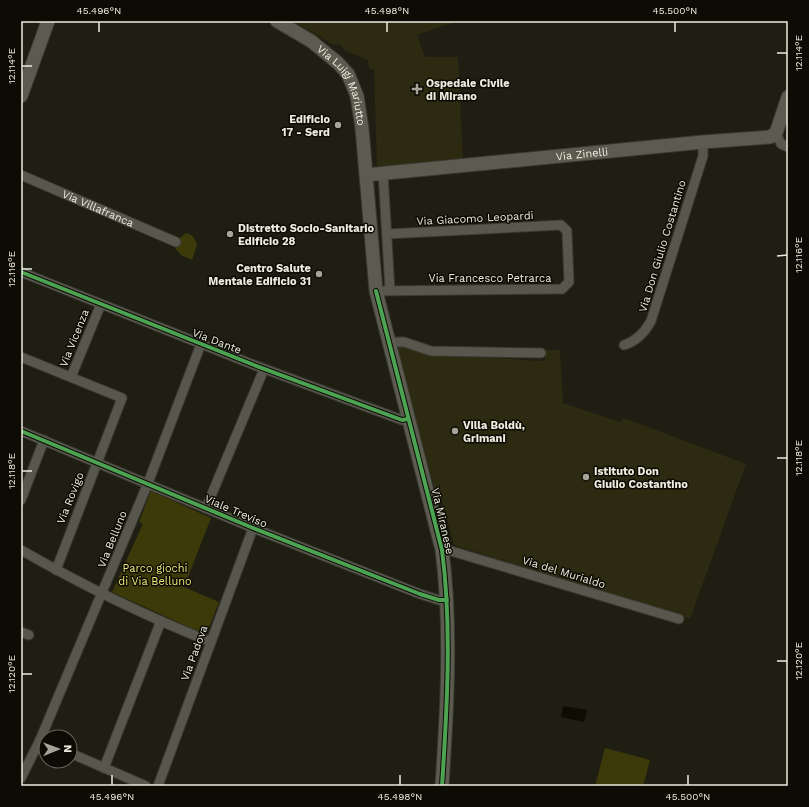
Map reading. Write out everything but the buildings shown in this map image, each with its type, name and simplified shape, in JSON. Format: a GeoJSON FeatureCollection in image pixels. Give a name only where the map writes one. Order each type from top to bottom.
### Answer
{"type":"FeatureCollection","features":[{"type":"Feature","properties":{"kind":"main road"},"geometry":{"type":"LineString","coordinates":[[21,96],[48,21]]}},
{"type":"Feature","properties":{"kind":"main road","name":"Via Luigi Mariutto"},"geometry":{"type":"LineString","coordinates":[[277,21],[324,50],[348,74],[357,96],[366,175]]}},
{"type":"Feature","properties":{"kind":"main road"},"geometry":{"type":"LineString","coordinates":[[776,133],[788,97]]}},
{"type":"Feature","properties":{"kind":"main road","name":"Via Zinelli"},"geometry":{"type":"LineString","coordinates":[[366,175],[703,142],[770,137],[776,133]]}},
{"type":"Feature","properties":{"kind":"main road","name":"Via Miranese"},"geometry":{"type":"LineString","coordinates":[[366,175],[376,291],[442,550],[447,600],[442,786]]}},
{"type":"Feature","properties":{"kind":"street"},"geometry":{"type":"LineString","coordinates":[[776,133],[781,144],[788,148]]}},
{"type":"Feature","properties":{"kind":"street","name":"Via Don Giulio Costantino"},"geometry":{"type":"LineString","coordinates":[[624,345],[634,341],[647,328],[651,321],[703,156],[703,142]]}},
{"type":"Feature","properties":{"kind":"street"},"geometry":{"type":"LineString","coordinates":[[383,173],[390,290]]}},
{"type":"Feature","properties":{"kind":"street","name":"Via Villafranca"},"geometry":{"type":"LineString","coordinates":[[21,175],[176,242]]}},
{"type":"Feature","properties":{"kind":"street","name":"Via Giacomo Leopardi"},"geometry":{"type":"LineString","coordinates":[[386,234],[560,225],[564,227]]}},
{"type":"Feature","properties":{"kind":"street","name":"Via Francesco Petrarca"},"geometry":{"type":"LineString","coordinates":[[376,291],[562,289],[569,282],[567,231],[564,227]]}},
{"type":"Feature","properties":{"kind":"street","name":"Via Dante"},"geometry":{"type":"LineString","coordinates":[[21,272],[264,369],[402,420],[408,418]]}},
{"type":"Feature","properties":{"kind":"street","name":"Via Vicenza"},"geometry":{"type":"LineString","coordinates":[[21,357],[71,377],[101,304]]}},
{"type":"Feature","properties":{"kind":"street"},"geometry":{"type":"LineString","coordinates":[[388,342],[404,342],[431,351],[541,353]]}},
{"type":"Feature","properties":{"kind":"street","name":"Via Belluno"},"geometry":{"type":"LineString","coordinates":[[48,729],[148,483],[201,344]]}},
{"type":"Feature","properties":{"kind":"street"},"geometry":{"type":"LineString","coordinates":[[206,508],[264,369]]}},
{"type":"Feature","properties":{"kind":"street","name":"Via Rovigo"},"geometry":{"type":"LineString","coordinates":[[56,570],[122,398],[71,377]]}},
{"type":"Feature","properties":{"kind":"street","name":"Viale Treviso"},"geometry":{"type":"LineString","coordinates":[[21,431],[253,528],[420,594],[440,600],[447,600]]}},
{"type":"Feature","properties":{"kind":"street"},"geometry":{"type":"LineString","coordinates":[[21,500],[44,440]]}},
{"type":"Feature","properties":{"kind":"street","name":"Via Padova"},"geometry":{"type":"LineString","coordinates":[[158,786],[253,528]]}},
{"type":"Feature","properties":{"kind":"street"},"geometry":{"type":"LineString","coordinates":[[21,550],[56,570],[102,593],[161,621],[211,642]]}},
{"type":"Feature","properties":{"kind":"street","name":"Via del Murialdo"},"geometry":{"type":"LineString","coordinates":[[442,550],[451,551],[679,619]]}},
{"type":"Feature","properties":{"kind":"street"},"geometry":{"type":"LineString","coordinates":[[104,768],[161,621]]}},
{"type":"Feature","properties":{"kind":"street","name":"Via Belluno"},"geometry":{"type":"LineString","coordinates":[[21,778],[38,749]]}},
{"type":"Feature","properties":{"kind":"street"},"geometry":{"type":"LineString","coordinates":[[78,757],[146,786]]}},
{"type":"Feature","properties":{"kind":"shaded area","name":"Ospedale Civile di Mirano"},"geometry":{"type":"Polygon","coordinates":[[[293,21],[458,21],[417,35],[425,57],[458,57],[463,159],[377,167],[374,69],[369,69],[368,60],[346,51],[340,45],[332,44],[293,21]]]}},
{"type":"Feature","properties":{"kind":"shaded area","name":"Istituto Don Giulio Costantino"},"geometry":{"type":"Polygon","coordinates":[[[401,345],[432,354],[542,361],[545,361],[545,350],[560,350],[563,403],[620,422],[624,418],[746,464],[690,619],[454,545],[440,493],[435,490],[397,348],[401,345]]]}},
{"type":"Feature","properties":{"kind":"shaded area"},"geometry":{"type":"Polygon","coordinates":[[[563,706],[587,710],[584,722],[561,717],[563,706]]]}},
{"type":"Feature","properties":{"kind":"green space"},"geometry":{"type":"Polygon","coordinates":[[[186,233],[193,236],[197,244],[192,260],[181,255],[175,248],[179,239],[186,233]]]}},
{"type":"Feature","properties":{"kind":"green space","name":"Parco giochi di Via Belluno"},"geometry":{"type":"Polygon","coordinates":[[[151,491],[211,518],[184,587],[219,602],[206,635],[112,592],[143,524],[139,522],[151,491]]]}},
{"type":"Feature","properties":{"kind":"green space"},"geometry":{"type":"Polygon","coordinates":[[[605,748],[650,760],[643,786],[595,786],[605,748]]]}},
{"type":"Feature","properties":{"kind":"cycle path"},"geometry":{"type":"LineString","coordinates":[[21,272],[254,365],[402,420],[408,419]]}},
{"type":"Feature","properties":{"kind":"cycle path"},"geometry":{"type":"LineString","coordinates":[[376,291],[442,550],[448,638],[446,728],[442,786]]}},
{"type":"Feature","properties":{"kind":"cycle path"},"geometry":{"type":"LineString","coordinates":[[21,431],[253,528],[420,594],[439,600],[447,600]]}},
{"type":"Feature","properties":{"kind":"place","name":"Ospedale Civile di Mirano"},"geometry":{"type":"Point","coordinates":[417,89]}},
{"type":"Feature","properties":{"kind":"place","name":"Edificio 17 - Serd"},"geometry":{"type":"Point","coordinates":[338,125]}},
{"type":"Feature","properties":{"kind":"place","name":"Distretto Socio-Sanitario Edificio 28"},"geometry":{"type":"Point","coordinates":[230,234]}},
{"type":"Feature","properties":{"kind":"place","name":"Centro Salute Mentale Edificio 31"},"geometry":{"type":"Point","coordinates":[319,274]}},
{"type":"Feature","properties":{"kind":"place","name":"Villa Boldù, Grimani"},"geometry":{"type":"Point","coordinates":[455,431]}},
{"type":"Feature","properties":{"kind":"place","name":"Istituto Don Giulio Costantino"},"geometry":{"type":"Point","coordinates":[586,477]}}]}
